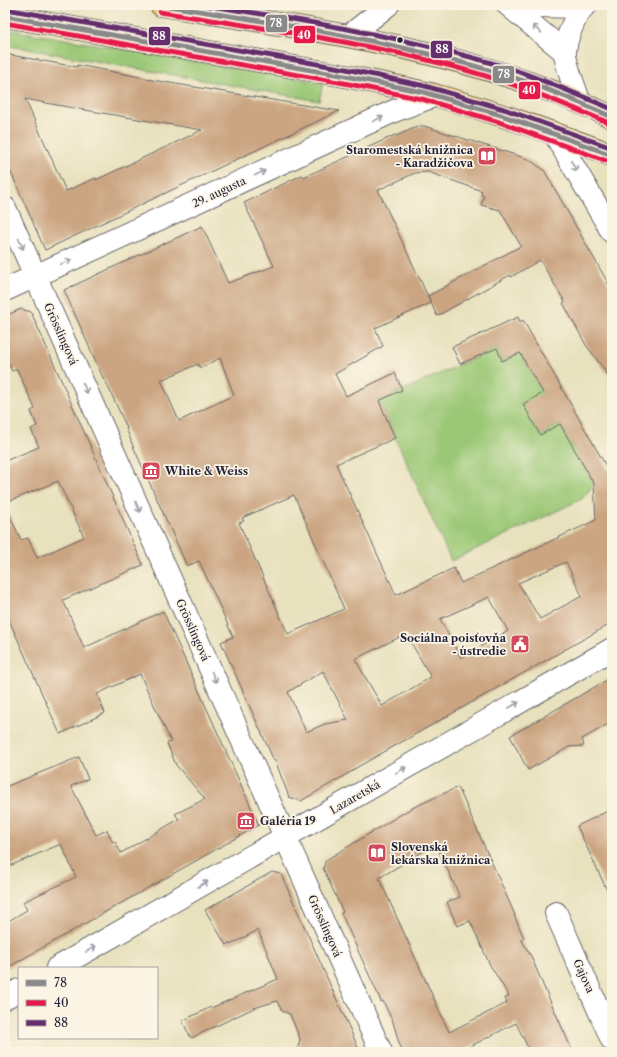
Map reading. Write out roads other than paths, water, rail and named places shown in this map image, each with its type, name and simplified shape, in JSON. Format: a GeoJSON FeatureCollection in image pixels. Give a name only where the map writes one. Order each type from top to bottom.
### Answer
{"type":"FeatureCollection","features":[{"type":"Feature","properties":{"kind":"main road"},"geometry":{"type":"LineString","coordinates":[[161,5],[349,36],[449,58],[534,84],[579,101],[612,117]]}},
{"type":"Feature","properties":{"kind":"main road"},"geometry":{"type":"LineString","coordinates":[[5,16],[345,76],[434,96],[554,133],[612,155]]}},
{"type":"Feature","properties":{"kind":"street"},"geometry":{"type":"LineString","coordinates":[[349,36],[388,5]]}},
{"type":"Feature","properties":{"kind":"street"},"geometry":{"type":"LineString","coordinates":[[508,5],[565,52]]}},
{"type":"Feature","properties":{"kind":"street"},"geometry":{"type":"LineString","coordinates":[[522,5],[585,6]]}},
{"type":"Feature","properties":{"kind":"street"},"geometry":{"type":"LineString","coordinates":[[579,101],[565,52],[572,24],[585,6]]}},
{"type":"Feature","properties":{"kind":"street","name":"29. augusta"},"geometry":{"type":"LineString","coordinates":[[5,290],[394,111],[434,96]]}},
{"type":"Feature","properties":{"kind":"street"},"geometry":{"type":"LineString","coordinates":[[554,133],[612,232]]}},
{"type":"Feature","properties":{"kind":"street","name":"Grösslingová"},"geometry":{"type":"LineString","coordinates":[[5,208],[382,1052]]}},
{"type":"Feature","properties":{"kind":"street","name":"Lazaretská"},"geometry":{"type":"LineString","coordinates":[[59,967],[612,649]]}},
{"type":"Feature","properties":{"kind":"street","name":"Gajova"},"geometry":{"type":"LineString","coordinates":[[556,913],[612,1040]]}},
{"type":"Feature","properties":{"kind":"street"},"geometry":{"type":"LineString","coordinates":[[5,998],[18,991]]}},
{"type":"Feature","properties":{"kind":"place","name":"Staromestská knižnica - Karadžičova"},"geometry":{"type":"Point","coordinates":[487,156]}},
{"type":"Feature","properties":{"kind":"place","name":"White & Weiss"},"geometry":{"type":"Point","coordinates":[151,471]}},
{"type":"Feature","properties":{"kind":"place","name":"Sociálna poisťovňa - ústredie"},"geometry":{"type":"Point","coordinates":[520,644]}},
{"type":"Feature","properties":{"kind":"place","name":"Galéria 19"},"geometry":{"type":"Point","coordinates":[246,821]}},
{"type":"Feature","properties":{"kind":"place","name":"Slovenská lekárska knižnica"},"geometry":{"type":"Point","coordinates":[377,853]}}]}
